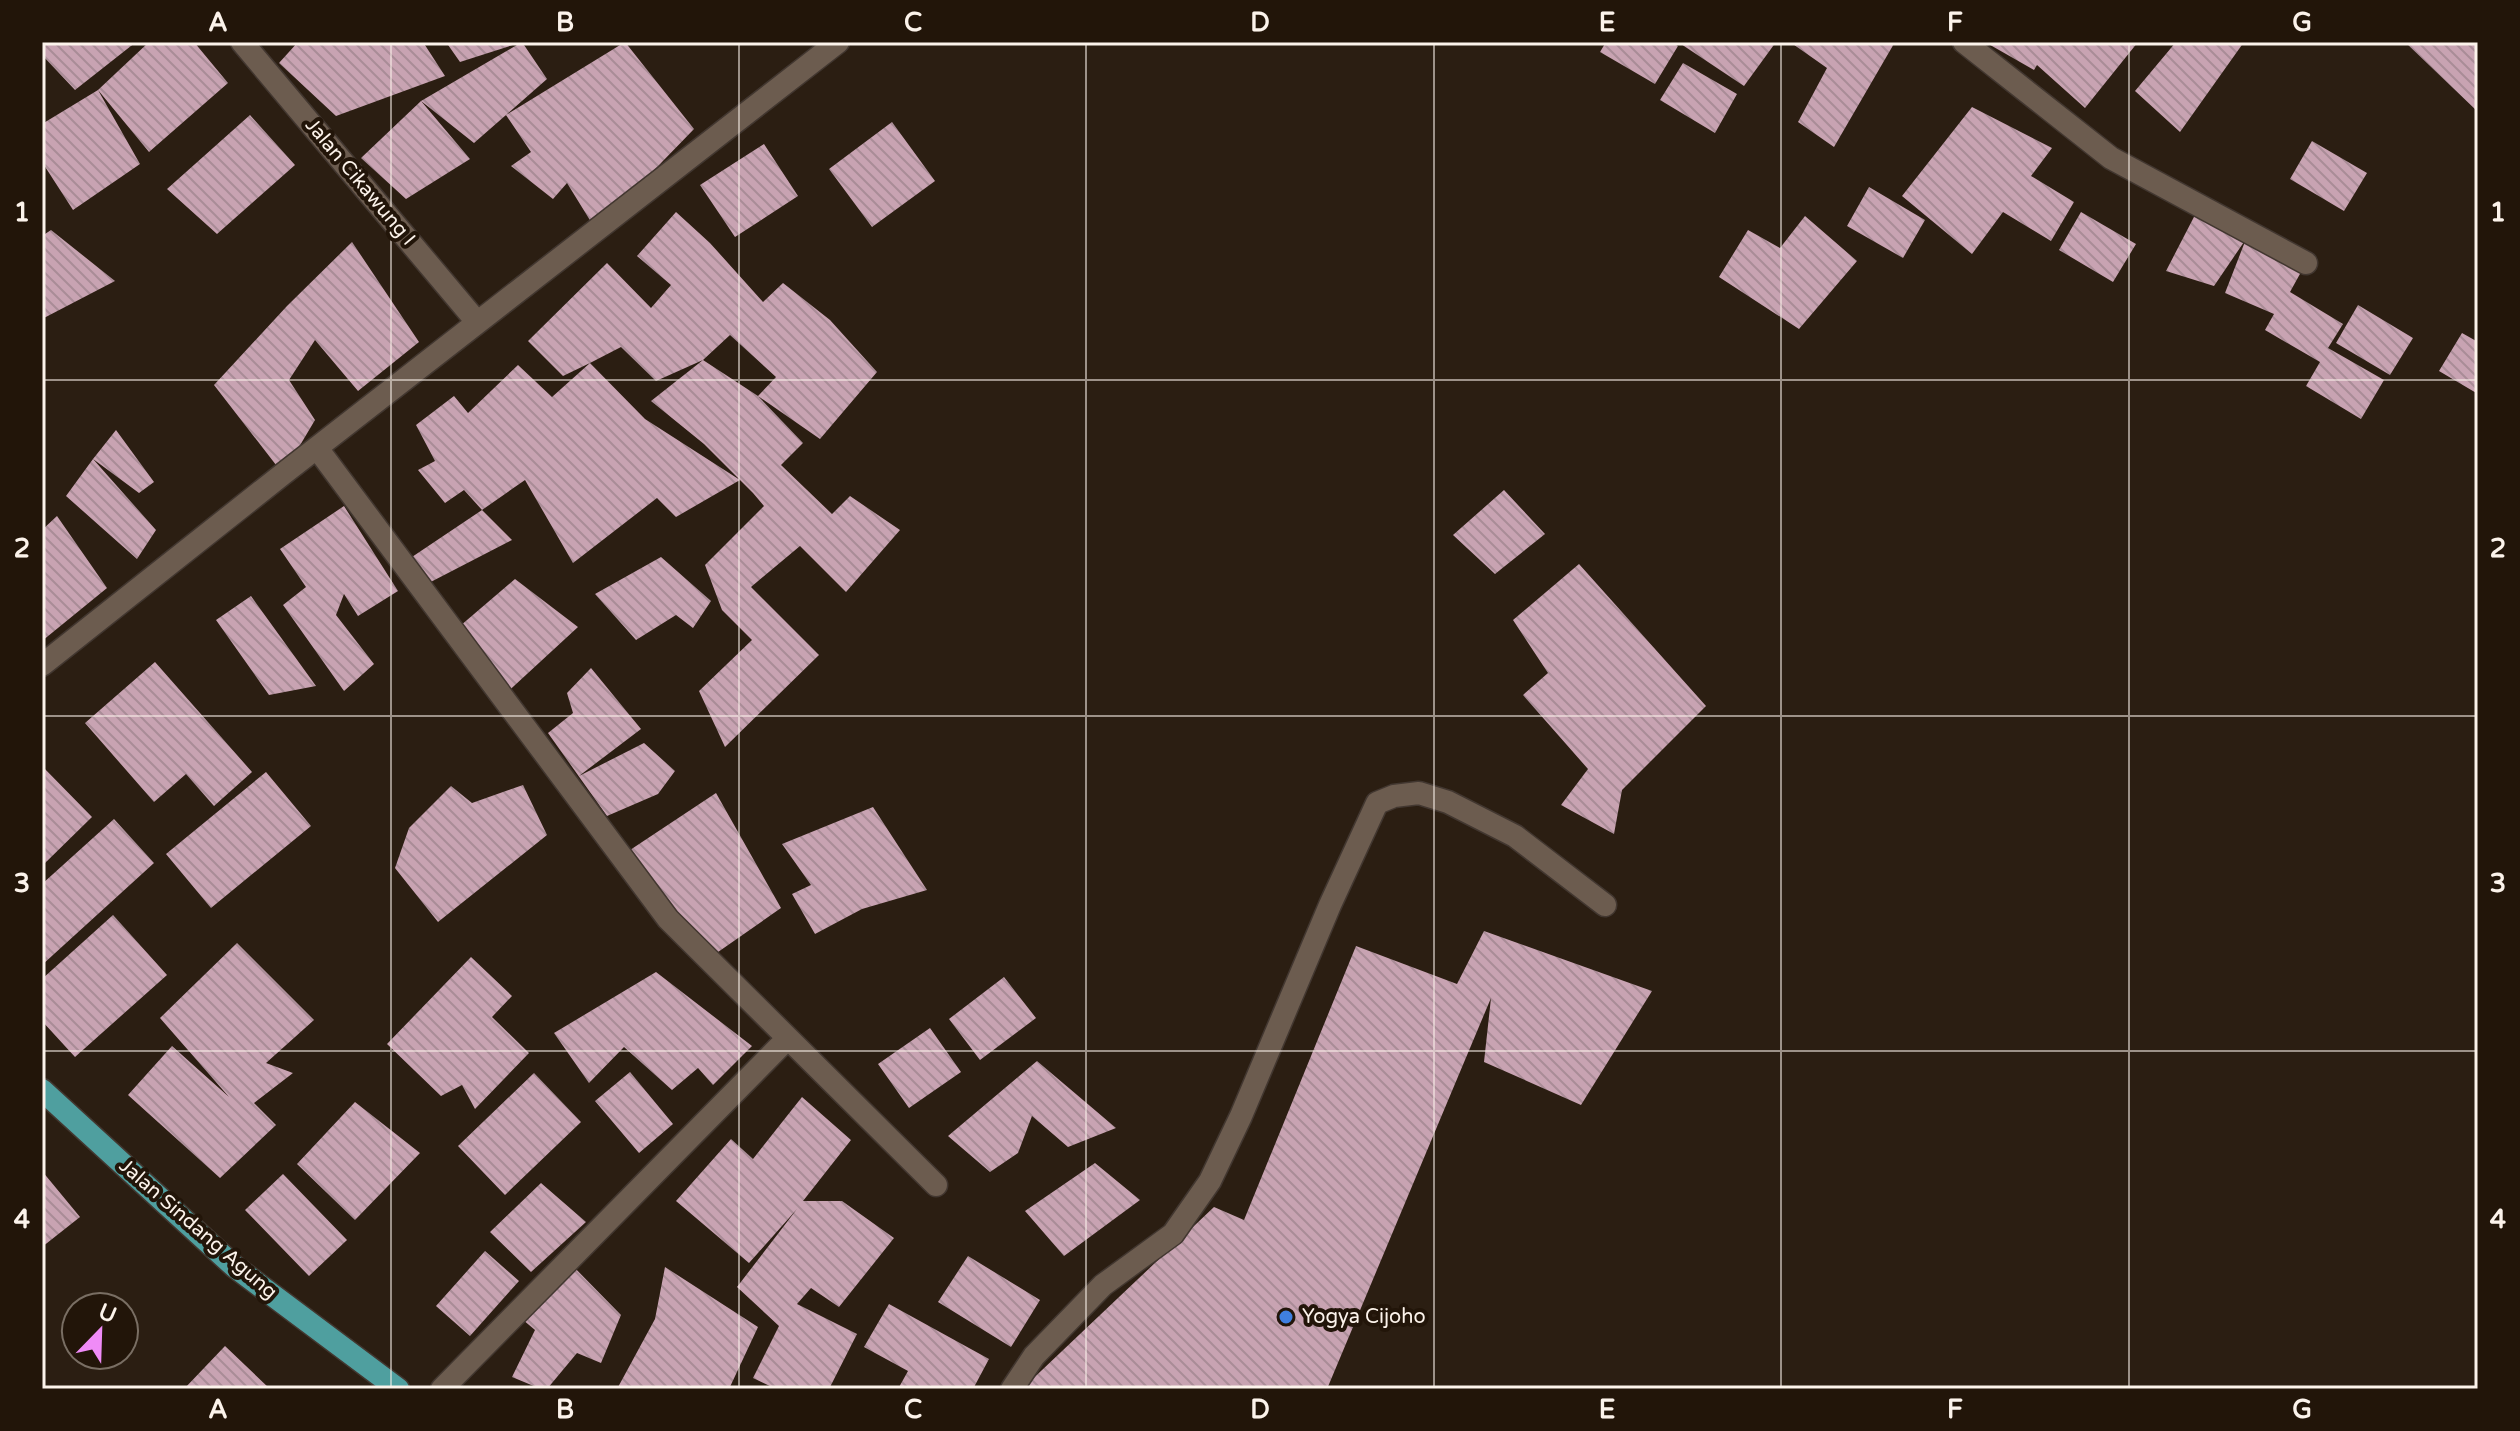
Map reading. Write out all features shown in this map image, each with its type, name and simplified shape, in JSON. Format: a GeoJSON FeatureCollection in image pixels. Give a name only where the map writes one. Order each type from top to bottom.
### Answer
{"type":"FeatureCollection","features":[{"type":"Feature","properties":{"kind":"main road","name":"Jalan Sindang Agung"},"geometry":{"type":"LineString","coordinates":[[42,1090],[235,1267],[398,1389]]}},
{"type":"Feature","properties":{"kind":"street","name":"Jalan Cikawung I"},"geometry":{"type":"LineString","coordinates":[[242,42],[477,322]]}},
{"type":"Feature","properties":{"kind":"street"},"geometry":{"type":"LineString","coordinates":[[42,665],[838,42]]}},
{"type":"Feature","properties":{"kind":"street"},"geometry":{"type":"LineString","coordinates":[[1964,42],[2111,158],[2306,263]]}},
{"type":"Feature","properties":{"kind":"street"},"geometry":{"type":"LineString","coordinates":[[317,448],[668,919],[936,1185]]}},
{"type":"Feature","properties":{"kind":"street"},"geometry":{"type":"LineString","coordinates":[[1012,1389],[1034,1356],[1103,1285],[1173,1234],[1210,1181],[1377,803],[1394,796],[1419,793],[1448,802],[1515,836],[1605,905]]}},
{"type":"Feature","properties":{"kind":"street"},"geometry":{"type":"LineString","coordinates":[[442,1389],[787,1039]]}},
{"type":"Feature","properties":{"kind":"building"},"geometry":{"type":"Polygon","coordinates":[[[42,42],[136,42],[75,90],[42,55],[42,42]]]}},
{"type":"Feature","properties":{"kind":"building"},"geometry":{"type":"Polygon","coordinates":[[[149,42],[194,42],[228,83],[149,152],[98,90],[149,42]]]}},
{"type":"Feature","properties":{"kind":"building"},"geometry":{"type":"Polygon","coordinates":[[[298,42],[423,42],[445,76],[336,116],[279,63],[298,42]]]}},
{"type":"Feature","properties":{"kind":"building"},"geometry":{"type":"Polygon","coordinates":[[[446,42],[519,42],[519,43],[460,62],[446,42]]]}},
{"type":"Feature","properties":{"kind":"building"},"geometry":{"type":"Polygon","coordinates":[[[522,42],[547,79],[474,143],[421,101],[522,42]]]}},
{"type":"Feature","properties":{"kind":"building"},"geometry":{"type":"Polygon","coordinates":[[[625,42],[694,129],[596,230],[567,183],[553,199],[511,166],[531,152],[506,115],[625,42]]]}},
{"type":"Feature","properties":{"kind":"building"},"geometry":{"type":"Polygon","coordinates":[[[1606,42],[1672,42],[1678,46],[1655,84],[1600,52],[1606,42]]]}},
{"type":"Feature","properties":{"kind":"building"},"geometry":{"type":"Polygon","coordinates":[[[1678,42],[1776,42],[1744,86],[1678,42]]]}},
{"type":"Feature","properties":{"kind":"building"},"geometry":{"type":"Polygon","coordinates":[[[1790,42],[1895,42],[1834,147],[1798,122],[1827,68],[1790,42]]]}},
{"type":"Feature","properties":{"kind":"building"},"geometry":{"type":"Polygon","coordinates":[[[1985,42],[2138,42],[2085,108],[2037,65],[2034,70],[1985,42]]]}},
{"type":"Feature","properties":{"kind":"building"},"geometry":{"type":"Polygon","coordinates":[[[2176,42],[2244,42],[2180,132],[2135,91],[2176,42]]]}},
{"type":"Feature","properties":{"kind":"building"},"geometry":{"type":"Polygon","coordinates":[[[2405,42],[2478,42],[2478,112],[2405,42]]]}},
{"type":"Feature","properties":{"kind":"building"},"geometry":{"type":"Polygon","coordinates":[[[1683,63],[1737,94],[1715,133],[1660,100],[1683,63]]]}},
{"type":"Feature","properties":{"kind":"building"},"geometry":{"type":"Polygon","coordinates":[[[98,90],[140,164],[73,210],[42,162],[42,124],[98,90]]]}},
{"type":"Feature","properties":{"kind":"building"},"geometry":{"type":"Polygon","coordinates":[[[421,101],[470,159],[406,199],[361,158],[421,101]]]}},
{"type":"Feature","properties":{"kind":"building"},"geometry":{"type":"Polygon","coordinates":[[[1972,107],[2052,148],[2031,176],[2074,202],[2051,241],[2003,212],[1972,254],[1902,196],[1972,107]]]}},
{"type":"Feature","properties":{"kind":"building"},"geometry":{"type":"Polygon","coordinates":[[[250,115],[295,165],[217,234],[167,189],[250,115]]]}},
{"type":"Feature","properties":{"kind":"building"},"geometry":{"type":"Polygon","coordinates":[[[892,122],[935,181],[872,227],[829,169],[892,122]]]}},
{"type":"Feature","properties":{"kind":"building"},"geometry":{"type":"Polygon","coordinates":[[[2312,141],[2367,173],[2344,211],[2290,179],[2312,141]]]}},
{"type":"Feature","properties":{"kind":"building"},"geometry":{"type":"Polygon","coordinates":[[[764,144],[798,196],[735,237],[700,185],[764,144]]]}},
{"type":"Feature","properties":{"kind":"building"},"geometry":{"type":"Polygon","coordinates":[[[1869,187],[1925,220],[1903,258],[1847,226],[1869,187]]]}},
{"type":"Feature","properties":{"kind":"building"},"geometry":{"type":"Polygon","coordinates":[[[676,212],[710,243],[763,302],[783,283],[830,320],[877,372],[820,439],[758,396],[776,377],[730,335],[703,360],[656,381],[621,347],[563,376],[528,341],[607,263],[651,308],[671,285],[637,256],[676,212]]]}},
{"type":"Feature","properties":{"kind":"building"},"geometry":{"type":"Polygon","coordinates":[[[2081,212],[2136,244],[2113,282],[2059,250],[2081,212]]]}},
{"type":"Feature","properties":{"kind":"building"},"geometry":{"type":"Polygon","coordinates":[[[2196,213],[2246,239],[2214,286],[2166,271],[2196,213]]]}},
{"type":"Feature","properties":{"kind":"building"},"geometry":{"type":"Polygon","coordinates":[[[1805,216],[1857,261],[1799,329],[1719,277],[1748,230],[1780,248],[1805,216]]]}},
{"type":"Feature","properties":{"kind":"building"},"geometry":{"type":"Polygon","coordinates":[[[51,230],[115,281],[42,319],[42,236],[51,230]]]}},
{"type":"Feature","properties":{"kind":"building"},"geometry":{"type":"Polygon","coordinates":[[[2246,239],[2306,263],[2290,292],[2343,324],[2328,348],[2384,380],[2361,419],[2306,386],[2320,362],[2265,330],[2274,314],[2225,293],[2246,239]]]}},
{"type":"Feature","properties":{"kind":"building"},"geometry":{"type":"Polygon","coordinates":[[[352,242],[419,342],[358,391],[315,340],[289,380],[315,420],[283,474],[214,385],[352,242]]]}},
{"type":"Feature","properties":{"kind":"building"},"geometry":{"type":"Polygon","coordinates":[[[2358,305],[2413,338],[2390,375],[2336,343],[2358,305]]]}},
{"type":"Feature","properties":{"kind":"building"},"geometry":{"type":"Polygon","coordinates":[[[2462,333],[2478,342],[2478,394],[2439,371],[2462,333]]]}},
{"type":"Feature","properties":{"kind":"building"},"geometry":{"type":"Polygon","coordinates":[[[703,360],[758,396],[803,443],[781,465],[832,514],[850,496],[900,530],[846,592],[800,546],[751,587],[819,655],[725,747],[699,691],[752,640],[722,610],[705,565],[764,506],[704,444],[651,401],[703,360]]]}},
{"type":"Feature","properties":{"kind":"building"},"geometry":{"type":"Polygon","coordinates":[[[590,363],[645,419],[740,480],[676,517],[657,498],[573,563],[525,480],[482,510],[464,490],[445,503],[418,470],[435,461],[416,425],[454,396],[468,413],[518,365],[552,397],[590,363]]]}},
{"type":"Feature","properties":{"kind":"building"},"geometry":{"type":"Polygon","coordinates":[[[116,430],[154,482],[139,493],[93,459],[116,430]]]}},
{"type":"Feature","properties":{"kind":"building"},"geometry":{"type":"Polygon","coordinates":[[[93,459],[156,530],[137,559],[66,496],[93,459]]]}},
{"type":"Feature","properties":{"kind":"building"},"geometry":{"type":"Polygon","coordinates":[[[1504,490],[1545,534],[1495,574],[1453,535],[1504,490]]]}},
{"type":"Feature","properties":{"kind":"building"},"geometry":{"type":"Polygon","coordinates":[[[344,506],[398,591],[358,616],[344,594],[336,615],[374,664],[344,691],[283,605],[306,587],[280,549],[344,506]]]}},
{"type":"Feature","properties":{"kind":"building"},"geometry":{"type":"Polygon","coordinates":[[[482,510],[512,540],[421,587],[403,563],[482,510]]]}},
{"type":"Feature","properties":{"kind":"building"},"geometry":{"type":"Polygon","coordinates":[[[57,516],[107,588],[42,641],[42,530],[57,516]]]}},
{"type":"Feature","properties":{"kind":"building"},"geometry":{"type":"Polygon","coordinates":[[[661,557],[711,601],[693,628],[676,615],[636,640],[595,594],[661,557]]]}},
{"type":"Feature","properties":{"kind":"building"},"geometry":{"type":"Polygon","coordinates":[[[1579,564],[1706,706],[1622,790],[1614,834],[1561,805],[1588,769],[1523,695],[1548,673],[1513,620],[1579,564]]]}},
{"type":"Feature","properties":{"kind":"building"},"geometry":{"type":"Polygon","coordinates":[[[515,579],[578,627],[502,697],[453,632],[515,579]]]}},
{"type":"Feature","properties":{"kind":"building"},"geometry":{"type":"Polygon","coordinates":[[[251,596],[316,686],[269,695],[216,620],[251,596]]]}},
{"type":"Feature","properties":{"kind":"building"},"geometry":{"type":"Polygon","coordinates":[[[155,662],[252,772],[214,806],[186,774],[154,802],[85,723],[155,662]]]}},
{"type":"Feature","properties":{"kind":"building"},"geometry":{"type":"Polygon","coordinates":[[[591,668],[641,729],[579,776],[644,743],[675,771],[658,794],[607,816],[548,733],[573,713],[567,693],[591,668]]]}},
{"type":"Feature","properties":{"kind":"building"},"geometry":{"type":"Polygon","coordinates":[[[42,766],[92,817],[42,866],[42,766]]]}},
{"type":"Feature","properties":{"kind":"building"},"geometry":{"type":"Polygon","coordinates":[[[266,772],[311,826],[211,908],[166,854],[266,772]]]}},
{"type":"Feature","properties":{"kind":"building"},"geometry":{"type":"Polygon","coordinates":[[[523,785],[547,835],[438,922],[395,868],[409,828],[451,786],[472,803],[523,785]]]}},
{"type":"Feature","properties":{"kind":"building"},"geometry":{"type":"Polygon","coordinates":[[[716,793],[781,908],[708,959],[621,856],[716,793]]]}},
{"type":"Feature","properties":{"kind":"building"},"geometry":{"type":"Polygon","coordinates":[[[873,807],[927,890],[862,909],[815,934],[792,894],[811,885],[782,844],[873,807]]]}},
{"type":"Feature","properties":{"kind":"building"},"geometry":{"type":"Polygon","coordinates":[[[114,819],[154,863],[42,965],[42,884],[114,819]]]}},
{"type":"Feature","properties":{"kind":"building"},"geometry":{"type":"Polygon","coordinates":[[[113,915],[167,975],[75,1057],[42,1021],[42,979],[113,915]]]}},
{"type":"Feature","properties":{"kind":"building"},"geometry":{"type":"Polygon","coordinates":[[[1484,931],[1652,991],[1581,1105],[1484,1062],[1491,998],[1327,1389],[1022,1389],[1214,1207],[1244,1220],[1356,946],[1457,984],[1484,931]]]}},
{"type":"Feature","properties":{"kind":"building"},"geometry":{"type":"Polygon","coordinates":[[[237,943],[314,1020],[266,1063],[293,1073],[254,1103],[276,1125],[220,1178],[128,1095],[172,1046],[229,1097],[160,1018],[237,943]]]}},
{"type":"Feature","properties":{"kind":"building"},"geometry":{"type":"Polygon","coordinates":[[[471,957],[512,996],[492,1017],[529,1053],[475,1109],[462,1085],[441,1096],[387,1044],[471,957]]]}},
{"type":"Feature","properties":{"kind":"building"},"geometry":{"type":"Polygon","coordinates":[[[656,972],[752,1046],[713,1085],[698,1068],[672,1090],[624,1047],[589,1083],[554,1033],[656,972]]]}},
{"type":"Feature","properties":{"kind":"building"},"geometry":{"type":"Polygon","coordinates":[[[1004,977],[1036,1018],[980,1060],[949,1019],[1004,977]]]}},
{"type":"Feature","properties":{"kind":"building"},"geometry":{"type":"Polygon","coordinates":[[[930,1028],[961,1072],[909,1108],[878,1064],[930,1028]]]}},
{"type":"Feature","properties":{"kind":"building"},"geometry":{"type":"Polygon","coordinates":[[[1037,1061],[1116,1128],[1068,1147],[1032,1116],[1018,1153],[990,1172],[948,1136],[1037,1061]]]}},
{"type":"Feature","properties":{"kind":"building"},"geometry":{"type":"Polygon","coordinates":[[[630,1072],[673,1124],[639,1153],[595,1101],[630,1072]]]}},
{"type":"Feature","properties":{"kind":"building"},"geometry":{"type":"Polygon","coordinates":[[[534,1073],[581,1122],[505,1195],[458,1146],[534,1073]]]}},
{"type":"Feature","properties":{"kind":"building"},"geometry":{"type":"Polygon","coordinates":[[[802,1097],[851,1140],[803,1201],[842,1201],[894,1238],[839,1307],[811,1288],[797,1304],[857,1334],[829,1389],[776,1389],[753,1378],[779,1326],[737,1287],[797,1209],[749,1263],[676,1201],[731,1139],[753,1159],[802,1097]]]}},
{"type":"Feature","properties":{"kind":"building"},"geometry":{"type":"Polygon","coordinates":[[[355,1102],[420,1153],[355,1220],[297,1164],[355,1102]]]}},
{"type":"Feature","properties":{"kind":"building"},"geometry":{"type":"Polygon","coordinates":[[[1095,1163],[1140,1200],[1064,1256],[1025,1211],[1095,1163]]]}},
{"type":"Feature","properties":{"kind":"building"},"geometry":{"type":"Polygon","coordinates":[[[42,1171],[80,1217],[42,1247],[42,1171]]]}},
{"type":"Feature","properties":{"kind":"building"},"geometry":{"type":"Polygon","coordinates":[[[283,1174],[347,1240],[309,1276],[245,1210],[283,1174]]]}},
{"type":"Feature","properties":{"kind":"building"},"geometry":{"type":"Polygon","coordinates":[[[541,1183],[586,1222],[531,1272],[490,1232],[541,1183]]]}},
{"type":"Feature","properties":{"kind":"building"},"geometry":{"type":"Polygon","coordinates":[[[485,1251],[519,1281],[470,1336],[436,1306],[485,1251]]]}},
{"type":"Feature","properties":{"kind":"building"},"geometry":{"type":"Polygon","coordinates":[[[968,1256],[1040,1300],[1011,1347],[938,1302],[968,1256]]]}},
{"type":"Feature","properties":{"kind":"building"},"geometry":{"type":"Polygon","coordinates":[[[568,1261],[621,1315],[601,1363],[577,1353],[547,1389],[541,1389],[512,1377],[535,1330],[516,1314],[568,1261]]]}},
{"type":"Feature","properties":{"kind":"building"},"geometry":{"type":"Polygon","coordinates":[[[665,1267],[758,1327],[729,1389],[617,1389],[655,1319],[665,1267]]]}},
{"type":"Feature","properties":{"kind":"building"},"geometry":{"type":"Polygon","coordinates":[[[889,1304],[989,1359],[973,1389],[898,1389],[908,1371],[864,1347],[889,1304]]]}},
{"type":"Feature","properties":{"kind":"building"},"geometry":{"type":"Polygon","coordinates":[[[225,1346],[270,1389],[184,1389],[225,1346]]]}},
{"type":"Feature","properties":{"kind":"place","name":"Yogya Cijoho"},"geometry":{"type":"Point","coordinates":[1286,1317]}}]}
